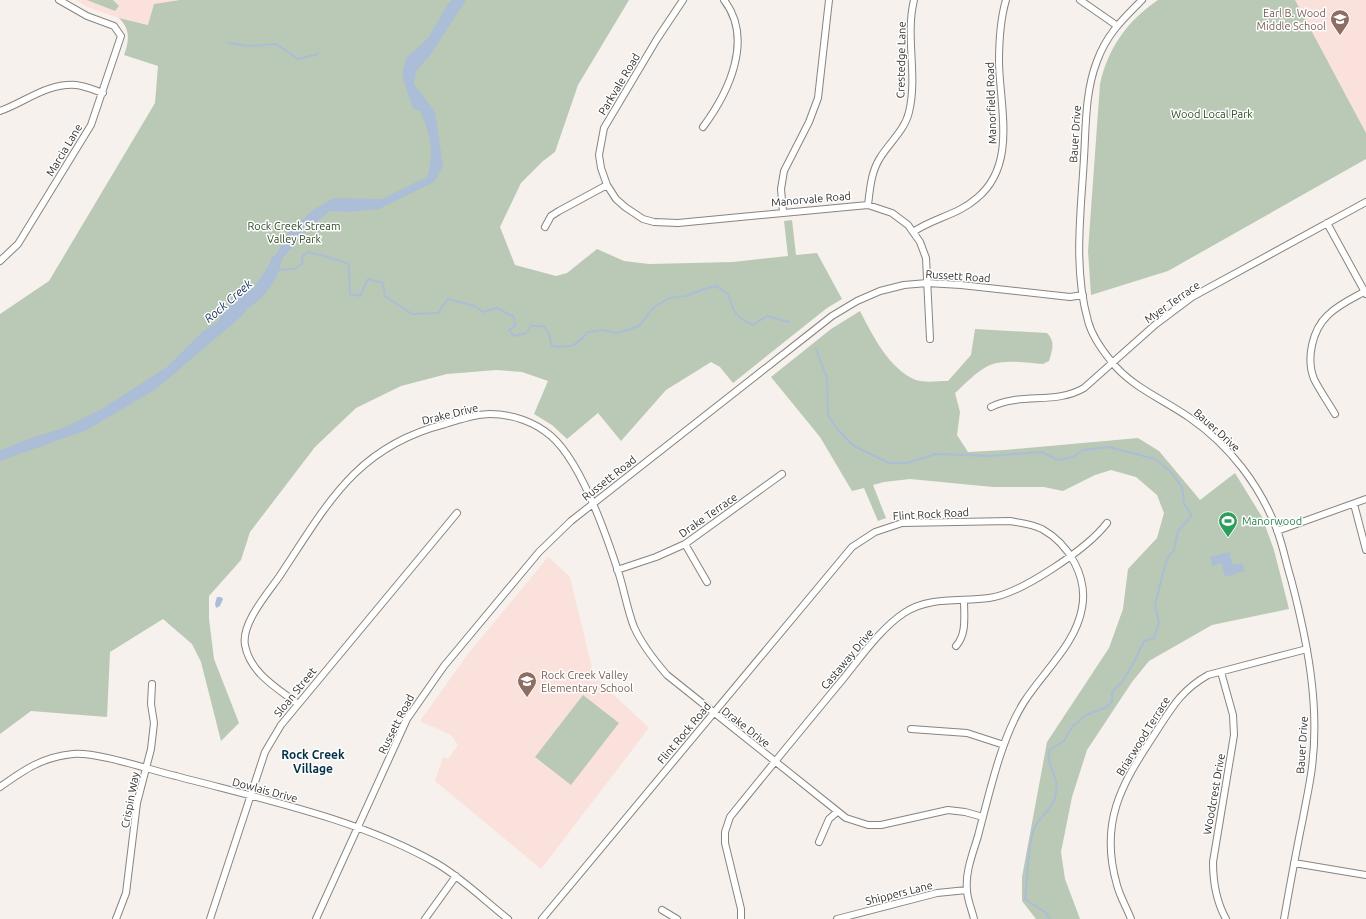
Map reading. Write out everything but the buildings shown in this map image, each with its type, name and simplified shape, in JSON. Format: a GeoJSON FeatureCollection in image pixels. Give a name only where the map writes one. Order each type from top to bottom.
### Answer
{"type":"FeatureCollection","features":[{"type":"Feature","properties":{"kind":"street","name":"Marcia Lane"},"geometry":{"type":"LineString","coordinates":[[0,261],[18,244],[91,125],[121,36],[114,26],[87,16],[59,0]]}},
{"type":"Feature","properties":{"kind":"street","name":"Parkvale Road"},"geometry":{"type":"LineString","coordinates":[[607,185],[601,168],[599,155],[604,128],[657,39],[683,0]]}},
{"type":"Feature","properties":{"kind":"street"},"geometry":{"type":"LineString","coordinates":[[703,127],[715,110],[725,90],[739,47],[736,25],[731,11],[724,0]]}},
{"type":"Feature","properties":{"kind":"street"},"geometry":{"type":"LineString","coordinates":[[783,212],[781,189],[784,171],[809,122],[818,98],[829,0]]}},
{"type":"Feature","properties":{"kind":"street","name":"Crestedge Lane"},"geometry":{"type":"LineString","coordinates":[[868,205],[875,168],[901,130],[909,114],[912,93],[910,30],[914,0]]}},
{"type":"Feature","properties":{"kind":"street","name":"Manorfield Road"},"geometry":{"type":"LineString","coordinates":[[913,232],[951,215],[979,197],[994,178],[1000,164],[1004,143],[999,63],[1000,39],[1006,0]]}},
{"type":"Feature","properties":{"kind":"street"},"geometry":{"type":"LineString","coordinates":[[1080,0],[1116,25]]}},
{"type":"Feature","properties":{"kind":"street","name":"Bauer Drive"},"geometry":{"type":"LineString","coordinates":[[1142,0],[1116,25],[1104,44],[1091,76],[1087,102],[1078,265],[1092,333],[1112,363],[1129,380],[1191,419],[1224,446],[1242,467],[1255,486],[1277,530],[1298,607],[1311,669],[1314,716],[1312,767],[1284,919]]}},
{"type":"Feature","properties":{"kind":"street"},"geometry":{"type":"LineString","coordinates":[[0,111],[16,105],[54,86],[76,85],[103,93]]}},
{"type":"Feature","properties":{"kind":"street","name":"Manorvale Road"},"geometry":{"type":"LineString","coordinates":[[607,185],[616,199],[625,208],[654,222],[678,223],[868,205],[892,213],[908,225],[920,242],[926,258],[930,339]]}},
{"type":"Feature","properties":{"kind":"street"},"geometry":{"type":"LineString","coordinates":[[545,227],[551,216],[607,185]]}},
{"type":"Feature","properties":{"kind":"street","name":"Myer Terrace"},"geometry":{"type":"LineString","coordinates":[[991,406],[1013,399],[1051,398],[1072,394],[1084,388],[1156,324],[1192,297],[1366,202]]}},
{"type":"Feature","properties":{"kind":"street"},"geometry":{"type":"LineString","coordinates":[[1327,223],[1365,293],[1341,304],[1326,316],[1317,332],[1312,349],[1310,362],[1314,378],[1335,414]]}},
{"type":"Feature","properties":{"kind":"street","name":"Russett Road"},"geometry":{"type":"LineString","coordinates":[[316,919],[408,719],[424,693],[539,552],[562,529],[832,316],[858,300],[880,291],[904,285],[927,283],[1070,296],[1083,295]]}},
{"type":"Feature","properties":{"kind":"street","name":"Drake Drive"},"geometry":{"type":"LineString","coordinates":[[298,704],[255,670],[249,661],[245,643],[246,630],[261,604],[334,496],[354,473],[376,454],[412,434],[466,418],[490,414],[519,418],[546,432],[564,451],[593,504],[617,570],[634,627],[649,654],[667,675],[846,818],[868,825],[881,825],[948,810],[983,817]]}},
{"type":"Feature","properties":{"kind":"street","name":"Drake Terrace"},"geometry":{"type":"LineString","coordinates":[[617,570],[656,557],[685,544],[782,474]]}},
{"type":"Feature","properties":{"kind":"street"},"geometry":{"type":"LineString","coordinates":[[1277,530],[1366,499]]}},
{"type":"Feature","properties":{"kind":"street"},"geometry":{"type":"LineString","coordinates":[[1354,504],[1366,550]]}},
{"type":"Feature","properties":{"kind":"street","name":"Sloan Street"},"geometry":{"type":"LineString","coordinates":[[210,919],[265,752],[281,725],[457,513]]}},
{"type":"Feature","properties":{"kind":"street","name":"Flint Rock Road"},"geometry":{"type":"LineString","coordinates":[[542,919],[852,548],[875,532],[902,524],[1010,521],[1041,529],[1063,545],[1071,555],[1080,573],[1083,590],[1083,606],[1079,622],[1072,636],[1024,702],[1004,745],[969,867],[966,890],[974,919]]}},
{"type":"Feature","properties":{"kind":"street","name":"Castaway Drive"},"geometry":{"type":"LineString","coordinates":[[741,919],[741,909],[725,843],[725,832],[730,817],[871,646],[896,619],[915,607],[948,600],[990,598],[1007,594],[1028,583],[1091,542],[1107,523]]}},
{"type":"Feature","properties":{"kind":"street"},"geometry":{"type":"LineString","coordinates":[[685,544],[707,582]]}},
{"type":"Feature","properties":{"kind":"street"},"geometry":{"type":"LineString","coordinates":[[956,646],[964,634],[964,600]]}},
{"type":"Feature","properties":{"kind":"street","name":"Briarwood Terrace"},"geometry":{"type":"LineString","coordinates":[[1132,919],[1117,887],[1112,858],[1111,836],[1114,811],[1119,794],[1132,769],[1180,695],[1197,681],[1208,675],[1307,649]]}},
{"type":"Feature","properties":{"kind":"street","name":"Woodcrest Drive"},"geometry":{"type":"LineString","coordinates":[[1221,672],[1232,715],[1234,735],[1213,862],[1212,882],[1220,909],[1226,919]]}},
{"type":"Feature","properties":{"kind":"street","name":"Crispin Way"},"geometry":{"type":"LineString","coordinates":[[116,919],[126,893],[137,803],[151,749],[154,723],[151,704],[152,684]]}},
{"type":"Feature","properties":{"kind":"street"},"geometry":{"type":"LineString","coordinates":[[912,729],[967,733],[1004,745]]}},
{"type":"Feature","properties":{"kind":"street","name":"Dowlais Drive"},"geometry":{"type":"LineString","coordinates":[[0,787],[35,763],[74,754],[88,754],[250,796],[358,828],[435,863],[456,876],[508,919]]}},
{"type":"Feature","properties":{"kind":"street"},"geometry":{"type":"LineString","coordinates":[[819,842],[829,819],[837,812]]}},
{"type":"Feature","properties":{"kind":"street"},"geometry":{"type":"LineString","coordinates":[[1294,863],[1366,875]]}},
{"type":"Feature","properties":{"kind":"street"},"geometry":{"type":"LineString","coordinates":[[425,919],[456,876]]}},
{"type":"Feature","properties":{"kind":"street","name":"Shippers Lane"},"geometry":{"type":"LineString","coordinates":[[837,919],[861,916],[937,893],[966,890]]}},
{"type":"Feature","properties":{"kind":"street"},"geometry":{"type":"LineString","coordinates":[[662,910],[677,919]]}},
{"type":"Feature","properties":{"kind":"shaded area"},"geometry":{"type":"Polygon","coordinates":[[[76,0],[261,0],[172,30],[119,18],[87,7],[76,0]]]}},
{"type":"Feature","properties":{"kind":"shaded area","name":"Earl B. Wood Middle School"},"geometry":{"type":"Polygon","coordinates":[[[1294,0],[1366,0],[1366,133],[1345,93],[1294,0]]]}},
{"type":"Feature","properties":{"kind":"shaded area","name":"Rock Creek Valley Elementary School"},"geometry":{"type":"Polygon","coordinates":[[[548,557],[570,577],[594,676],[649,728],[541,869],[435,781],[443,757],[448,759],[458,745],[451,735],[420,721],[468,654],[548,557]]]}},
{"type":"Feature","properties":{"kind":"green space"},"geometry":{"type":"Polygon","coordinates":[[[87,0],[113,0],[119,6],[115,11],[87,0]]]}},
{"type":"Feature","properties":{"kind":"green space","name":"Rock Creek Stream Valley Park"},"geometry":{"type":"Polygon","coordinates":[[[180,0],[629,0],[578,85],[555,152],[543,161],[521,183],[500,227],[515,265],[556,276],[567,273],[597,249],[624,261],[649,264],[733,262],[788,256],[784,221],[792,220],[796,255],[817,253],[842,299],[827,308],[733,383],[720,367],[711,362],[666,390],[621,441],[598,413],[567,439],[552,425],[534,414],[548,381],[522,372],[496,370],[447,374],[401,386],[356,408],[315,447],[250,532],[241,560],[209,596],[209,619],[214,659],[239,723],[221,741],[201,662],[192,644],[163,619],[110,652],[107,717],[31,711],[0,734],[0,314],[49,281],[155,103],[158,66],[124,55],[128,36],[126,27],[119,18],[148,25],[154,4],[180,0]]]}},
{"type":"Feature","properties":{"kind":"green space","name":"Wood Local Park"},"geometry":{"type":"Polygon","coordinates":[[[1158,0],[1295,0],[1366,133],[1366,159],[1168,271],[1091,295],[1088,251],[1100,84],[1108,59],[1120,36],[1137,17],[1158,0]]]}},
{"type":"Feature","properties":{"kind":"green space"},"geometry":{"type":"Polygon","coordinates":[[[860,311],[876,341],[890,360],[906,375],[916,380],[923,381],[948,381],[971,355],[975,329],[1047,333],[1052,340],[1052,350],[1049,361],[1043,364],[1002,362],[990,365],[976,374],[955,393],[960,412],[957,435],[968,452],[1138,438],[1159,451],[1200,500],[1235,473],[1262,517],[1274,550],[1289,609],[1212,625],[1149,661],[1132,682],[1087,750],[1072,797],[1061,852],[1065,879],[1080,919],[1036,919],[1022,901],[1022,877],[1047,742],[1109,648],[1123,609],[1128,569],[1157,538],[1164,513],[1157,495],[1136,477],[1111,470],[1095,475],[1063,491],[1044,487],[993,487],[910,479],[884,482],[873,485],[886,518],[878,521],[864,488],[852,491],[820,437],[771,377],[831,329],[860,311]]]}},
{"type":"Feature","properties":{"kind":"green space"},"geometry":{"type":"Polygon","coordinates":[[[583,695],[619,723],[571,785],[535,757],[583,695]]]}},
{"type":"Feature","properties":{"kind":"water"},"geometry":{"type":"Polygon","coordinates":[[[452,0],[466,0],[429,57],[416,71],[414,84],[435,112],[443,166],[434,182],[379,209],[348,212],[330,211],[306,231],[282,259],[242,316],[156,389],[87,430],[0,461],[0,450],[61,429],[100,410],[167,367],[201,333],[218,321],[226,308],[247,291],[253,289],[276,255],[288,232],[313,210],[334,198],[382,199],[427,177],[431,160],[429,135],[420,111],[413,109],[402,75],[406,58],[428,38],[448,4],[452,0]]]}},
{"type":"Feature","properties":{"kind":"water"},"geometry":{"type":"Polygon","coordinates":[[[1229,552],[1233,565],[1243,563],[1244,571],[1225,577],[1221,563],[1212,566],[1210,557],[1229,552]]]}},
{"type":"Feature","properties":{"kind":"water"},"geometry":{"type":"Polygon","coordinates":[[[217,597],[221,597],[223,599],[220,606],[216,608],[215,604],[217,597]]]}},
{"type":"Feature","properties":{"kind":"waterway"},"geometry":{"type":"LineString","coordinates":[[228,43],[249,46],[276,44],[298,59],[318,54]]}},
{"type":"Feature","properties":{"kind":"waterway"},"geometry":{"type":"LineString","coordinates":[[273,270],[294,269],[303,263],[302,257],[307,252],[325,256],[349,264],[350,294],[360,296],[368,279],[383,283],[385,296],[412,314],[438,313],[448,299],[475,306],[483,312],[497,308],[514,317],[515,326],[509,330],[514,336],[526,333],[531,326],[543,326],[548,331],[552,346],[564,347],[576,344],[588,332],[602,330],[618,333],[639,326],[653,308],[669,298],[686,296],[716,286],[728,294],[736,313],[753,325],[767,316],[789,322]]}},
{"type":"Feature","properties":{"kind":"waterway","name":"Rock Creek"},"geometry":{"type":"LineString","coordinates":[[244,304],[255,296],[264,286],[276,261]]}},
{"type":"Feature","properties":{"kind":"waterway"},"geometry":{"type":"LineString","coordinates":[[816,349],[827,378],[828,415],[838,430],[854,446],[889,463],[907,463],[936,454],[990,456],[1042,452],[1058,460],[1073,457],[1083,450],[1109,447],[1155,459],[1171,472],[1182,487],[1184,504],[1192,515],[1178,531],[1174,550],[1167,559],[1155,605],[1159,623],[1154,638],[1144,641],[1122,682],[1112,692],[1112,701],[1107,707],[1086,715],[1072,727],[1064,741],[1049,750],[1049,761],[1056,781],[1056,793],[1055,799],[1038,822],[1033,832],[1025,899],[1045,912],[1050,919]]}},
{"type":"Feature","properties":{"kind":"place","name":"Earl B. Wood Middle School"},"geometry":{"type":"Point","coordinates":[1340,36]}},
{"type":"Feature","properties":{"kind":"place","name":"Manorwood"},"geometry":{"type":"Point","coordinates":[1228,538]}},
{"type":"Feature","properties":{"kind":"place","name":"Rock Creek Valley Elementary School"},"geometry":{"type":"Point","coordinates":[527,698]}},
{"type":"Feature","properties":{"kind":"district","name":"Rock Creek Village"},"geometry":{"type":"Point","coordinates":[313,761]}}]}
